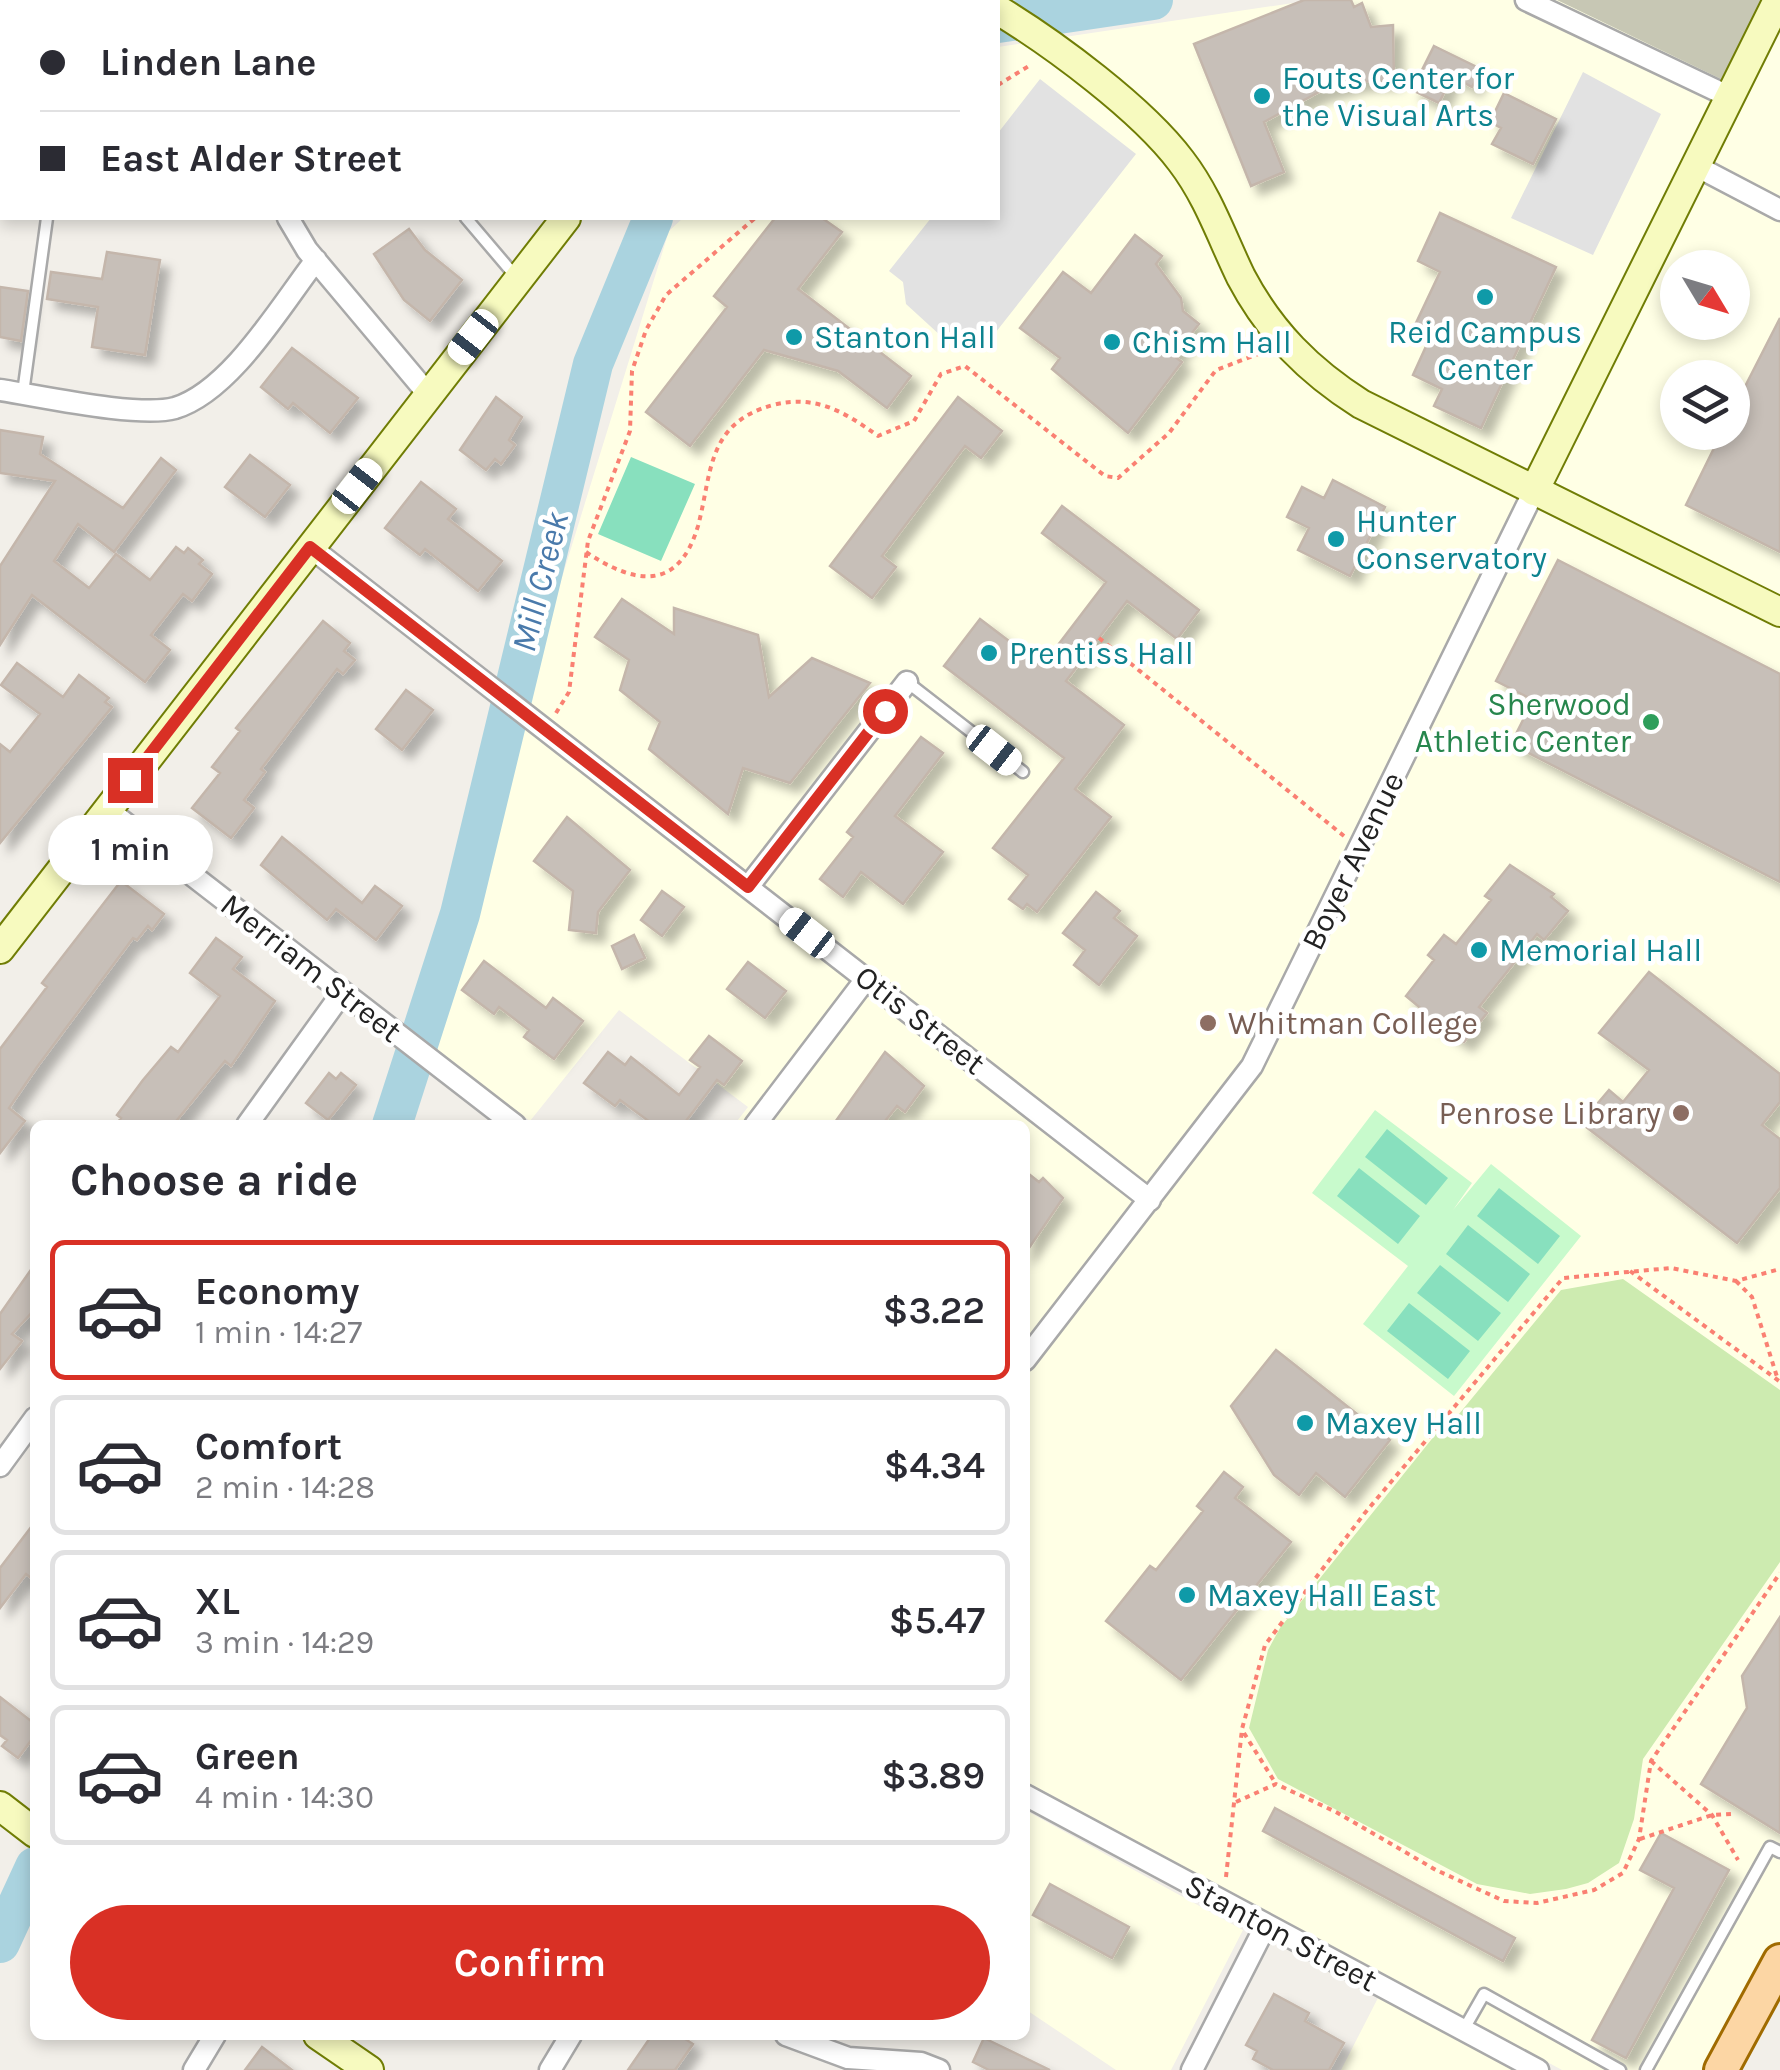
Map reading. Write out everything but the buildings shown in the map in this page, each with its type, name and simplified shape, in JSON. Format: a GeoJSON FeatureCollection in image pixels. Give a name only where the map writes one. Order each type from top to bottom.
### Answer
{"type":"FeatureCollection","features":[{"type":"Feature","properties":{"kind":"main road"},"geometry":{"type":"LineString","coordinates":[[1720,2070],[1780,1961]]}},
{"type":"Feature","properties":{"kind":"street"},"geometry":{"type":"LineString","coordinates":[[1526,0],[1730,97]]}},
{"type":"Feature","properties":{"kind":"street","name":"Boyer Avenue"},"geometry":{"type":"LineString","coordinates":[[1030,1354],[1252,1066],[1778,0]]}},
{"type":"Feature","properties":{"kind":"street"},"geometry":{"type":"LineString","coordinates":[[1000,11],[1135,114],[1181,161],[1253,299],[1290,350],[1360,404],[1780,612]]}},
{"type":"Feature","properties":{"kind":"street"},"geometry":{"type":"LineString","coordinates":[[1696,166],[1780,210]]}},
{"type":"Feature","properties":{"kind":"street"},"geometry":{"type":"LineString","coordinates":[[289,220],[316,260],[428,394]]}},
{"type":"Feature","properties":{"kind":"street"},"geometry":{"type":"LineString","coordinates":[[0,950],[564,220]]}},
{"type":"Feature","properties":{"kind":"street"},"geometry":{"type":"LineString","coordinates":[[0,390],[146,410],[172,409],[194,400],[235,364],[316,260]]}},
{"type":"Feature","properties":{"kind":"street","name":"Otis Street"},"geometry":{"type":"LineString","coordinates":[[310,547],[1150,1200]]}},
{"type":"Feature","properties":{"kind":"street"},"geometry":{"type":"LineString","coordinates":[[748,887],[908,682]]}},
{"type":"Feature","properties":{"kind":"street","name":"Merriam Street"},"geometry":{"type":"LineString","coordinates":[[108,810],[509,1120]]}},
{"type":"Feature","properties":{"kind":"street"},"geometry":{"type":"LineString","coordinates":[[759,1120],[866,979]]}},
{"type":"Feature","properties":{"kind":"street"},"geometry":{"type":"LineString","coordinates":[[251,1120],[342,993]]}},
{"type":"Feature","properties":{"kind":"street"},"geometry":{"type":"LineString","coordinates":[[0,1466],[30,1425]]}},
{"type":"Feature","properties":{"kind":"street","name":"Stanton Street"},"geometry":{"type":"LineString","coordinates":[[1030,1798],[1538,2070]]}},
{"type":"Feature","properties":{"kind":"street"},"geometry":{"type":"LineString","coordinates":[[1192,2070],[1266,1925]]}},
{"type":"Feature","properties":{"kind":"street"},"geometry":{"type":"LineString","coordinates":[[194,2070],[213,2040]]}},
{"type":"Feature","properties":{"kind":"street"},"geometry":{"type":"LineString","coordinates":[[325,2040],[369,2070]]}},
{"type":"Feature","properties":{"kind":"street"},"geometry":{"type":"LineString","coordinates":[[550,2070],[568,2040]]}},
{"type":"Feature","properties":{"kind":"street"},"geometry":{"type":"LineString","coordinates":[[799,2040],[848,2058],[922,2062],[939,2070]]}},
{"type":"Feature","properties":{"kind":"lane"},"geometry":{"type":"LineString","coordinates":[[23,393],[47,220]]}},
{"type":"Feature","properties":{"kind":"lane"},"geometry":{"type":"LineString","coordinates":[[468,220],[518,279]]}},
{"type":"Feature","properties":{"kind":"lane"},"geometry":{"type":"LineString","coordinates":[[908,682],[1022,772]]}},
{"type":"Feature","properties":{"kind":"lane"},"geometry":{"type":"LineString","coordinates":[[1646,2070],[1770,1847],[1780,1852]]}},
{"type":"Feature","properties":{"kind":"lane"},"geometry":{"type":"LineString","coordinates":[[1464,2030],[1484,1994],[1620,2070]]}},
{"type":"Feature","properties":{"kind":"path"},"geometry":{"type":"LineString","coordinates":[[1000,84],[1027,68],[1050,46]]}},
{"type":"Feature","properties":{"kind":"path"},"geometry":{"type":"LineString","coordinates":[[539,724],[570,692],[586,552],[630,431],[632,371],[652,316],[684,277],[753,220]]}},
{"type":"Feature","properties":{"kind":"path"},"geometry":{"type":"LineString","coordinates":[[586,552],[619,574],[634,578],[670,570],[683,558],[697,530],[704,482],[716,449],[736,425],[777,404],[827,405],[878,436],[914,421],[941,374],[965,366],[1105,476],[1118,478],[1169,434],[1216,370],[1244,356],[1290,350]]}},
{"type":"Feature","properties":{"kind":"path"},"geometry":{"type":"LineString","coordinates":[[1099,638],[1359,848]]}},
{"type":"Feature","properties":{"kind":"path"},"geometry":{"type":"LineString","coordinates":[[1226,1875],[1242,1730],[1265,1644],[1282,1616],[1517,1328],[1563,1278],[1671,1268],[1736,1280],[1780,1269]]}},
{"type":"Feature","properties":{"kind":"path"},"geometry":{"type":"LineString","coordinates":[[1629,1270],[1779,1382]]}},
{"type":"Feature","properties":{"kind":"path"},"geometry":{"type":"LineString","coordinates":[[1736,1280],[1752,1297],[1779,1382]]}},
{"type":"Feature","properties":{"kind":"path"},"geometry":{"type":"LineString","coordinates":[[1242,1730],[1276,1784],[1336,1812],[1436,1870],[1504,1901],[1538,1902],[1594,1890],[1622,1874],[1639,1839],[1651,1762],[1780,1573]]}},
{"type":"Feature","properties":{"kind":"path"},"geometry":{"type":"LineString","coordinates":[[1651,1762],[1712,1814],[1738,1860]]}},
{"type":"Feature","properties":{"kind":"path"},"geometry":{"type":"LineString","coordinates":[[1235,1802],[1276,1784]]}},
{"type":"Feature","properties":{"kind":"path"},"geometry":{"type":"LineString","coordinates":[[1639,1839],[1712,1814],[1731,1814]]}},
{"type":"Feature","properties":{"kind":"shaded area","name":"Whitman College"},"geometry":{"type":"Polygon","coordinates":[[[1313,0],[1780,0],[1780,1948],[1704,2070],[1562,2070],[1030,1784],[1030,1120],[738,1120],[748,1107],[619,1010],[529,1120],[420,1037],[669,231],[681,220],[1000,220],[1000,47],[1313,0]]]}},
{"type":"Feature","properties":{"kind":"shaded area"},"geometry":{"type":"Polygon","coordinates":[[[1557,0],[1763,0],[1721,79],[1557,0]]]}},
{"type":"Feature","properties":{"kind":"shaded area"},"geometry":{"type":"Polygon","coordinates":[[[1583,72],[1661,114],[1593,255],[1511,218],[1583,72]]]}},
{"type":"Feature","properties":{"kind":"shaded area"},"geometry":{"type":"Polygon","coordinates":[[[1040,79],[1136,154],[981,351],[962,337],[941,336],[906,304],[903,282],[889,271],[929,220],[1000,220],[1000,130],[1040,79]]]}},
{"type":"Feature","properties":{"kind":"shaded area"},"geometry":{"type":"Polygon","coordinates":[[[1030,1813],[1243,1930],[1171,2070],[1116,2070],[1030,2012],[1030,1813]]]}},
{"type":"Feature","properties":{"kind":"shaded area"},"geometry":{"type":"Polygon","coordinates":[[[1379,1996],[1533,2070],[1341,2070],[1379,1996]]]}},
{"type":"Feature","properties":{"kind":"green space"},"geometry":{"type":"Polygon","coordinates":[[[631,457],[695,484],[661,561],[598,534],[631,457]]]}},
{"type":"Feature","properties":{"kind":"green space"},"geometry":{"type":"Polygon","coordinates":[[[1375,1110],[1472,1183],[1453,1210],[1491,1164],[1581,1236],[1454,1396],[1363,1324],[1408,1266],[1312,1193],[1375,1110]]]}},
{"type":"Feature","properties":{"kind":"green space"},"geometry":{"type":"Polygon","coordinates":[[[1387,1129],[1448,1178],[1426,1205],[1365,1157],[1387,1129]]]}},
{"type":"Feature","properties":{"kind":"green space"},"geometry":{"type":"Polygon","coordinates":[[[1359,1168],[1420,1216],[1398,1244],[1337,1196],[1359,1168]]]}},
{"type":"Feature","properties":{"kind":"green space"},"geometry":{"type":"Polygon","coordinates":[[[1499,1188],[1560,1236],[1538,1264],[1477,1216],[1499,1188]]]}},
{"type":"Feature","properties":{"kind":"green space"},"geometry":{"type":"Polygon","coordinates":[[[1468,1225],[1530,1274],[1508,1302],[1446,1254],[1468,1225]]]}},
{"type":"Feature","properties":{"kind":"green space"},"geometry":{"type":"Polygon","coordinates":[[[1440,1265],[1501,1313],[1478,1341],[1417,1293],[1440,1265]]]}},
{"type":"Feature","properties":{"kind":"green space"},"geometry":{"type":"Polygon","coordinates":[[[1623,1279],[1780,1390],[1780,1562],[1643,1759],[1634,1819],[1619,1863],[1588,1883],[1566,1889],[1530,1894],[1477,1884],[1278,1779],[1249,1728],[1268,1650],[1280,1628],[1435,1435],[1459,1414],[1561,1290],[1623,1279]]]}},
{"type":"Feature","properties":{"kind":"green space"},"geometry":{"type":"Polygon","coordinates":[[[1409,1303],[1470,1351],[1448,1379],[1387,1331],[1409,1303]]]}},
{"type":"Feature","properties":{"kind":"waterway","name":"Mill Creek"},"geometry":{"type":"LineString","coordinates":[[1000,23],[1153,0]]}},
{"type":"Feature","properties":{"kind":"waterway","name":"Mill Creek"},"geometry":{"type":"LineString","coordinates":[[394,1120],[460,914],[593,364],[652,220]]}},
{"type":"Feature","properties":{"kind":"waterway","name":"Mill Creek"},"geometry":{"type":"LineString","coordinates":[[0,1943],[30,1878]]}},
{"type":"Feature","properties":{"kind":"place","name":"Fouts Center for the Visual Arts"},"geometry":{"type":"Point","coordinates":[1262,96]}},
{"type":"Feature","properties":{"kind":"place","name":"Reid Campus Center"},"geometry":{"type":"Point","coordinates":[1485,297]}},
{"type":"Feature","properties":{"kind":"place","name":"Stanton Hall"},"geometry":{"type":"Point","coordinates":[794,337]}},
{"type":"Feature","properties":{"kind":"place","name":"Chism Hall"},"geometry":{"type":"Point","coordinates":[1112,342]}},
{"type":"Feature","properties":{"kind":"place","name":"Hunter Conservatory"},"geometry":{"type":"Point","coordinates":[1336,539]}},
{"type":"Feature","properties":{"kind":"place","name":"Prentiss Hall"},"geometry":{"type":"Point","coordinates":[989,653]}},
{"type":"Feature","properties":{"kind":"place","name":"Sherwood Athletic Center"},"geometry":{"type":"Point","coordinates":[1651,722]}},
{"type":"Feature","properties":{"kind":"place","name":"Memorial Hall"},"geometry":{"type":"Point","coordinates":[1479,950]}},
{"type":"Feature","properties":{"kind":"place","name":"Whitman College"},"geometry":{"type":"Point","coordinates":[1208,1023]}},
{"type":"Feature","properties":{"kind":"place","name":"Penrose Library"},"geometry":{"type":"Point","coordinates":[1681,1113]}},
{"type":"Feature","properties":{"kind":"place","name":"Maxey Hall"},"geometry":{"type":"Point","coordinates":[1305,1423]}},
{"type":"Feature","properties":{"kind":"place","name":"Maxey Hall East"},"geometry":{"type":"Point","coordinates":[1187,1595]}},
{"type":"Feature","properties":{"kind":"route"},"geometry":{"type":"LineString","coordinates":[[130,780],[310,547],[748,887],[885,711]]}}]}
